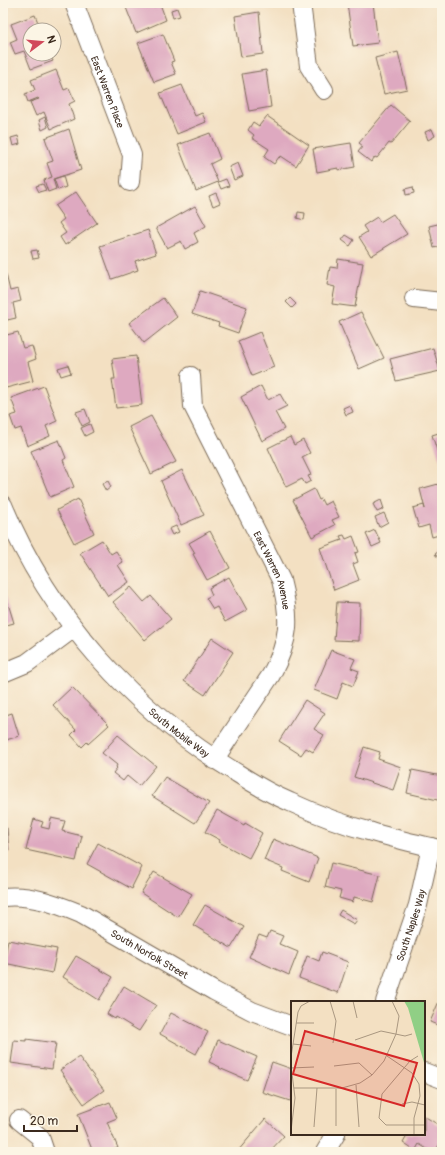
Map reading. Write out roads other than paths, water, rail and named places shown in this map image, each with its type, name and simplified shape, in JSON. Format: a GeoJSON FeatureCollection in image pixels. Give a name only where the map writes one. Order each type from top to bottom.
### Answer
{"type":"FeatureCollection","features":[{"type":"Feature","properties":{"kind":"street","name":"East Warren Place"},"geometry":{"type":"LineString","coordinates":[[74,3],[132,155],[130,182]]}},
{"type":"Feature","properties":{"kind":"street"},"geometry":{"type":"LineString","coordinates":[[301,3],[309,66],[324,90]]}},
{"type":"Feature","properties":{"kind":"street"},"geometry":{"type":"LineString","coordinates":[[414,299],[442,302]]}},
{"type":"Feature","properties":{"kind":"street","name":"East Warren Avenue"},"geometry":{"type":"LineString","coordinates":[[191,376],[194,406],[282,580],[287,601],[288,624],[286,640],[278,661],[271,675],[214,760]]}},
{"type":"Feature","properties":{"kind":"street","name":"South Mobile Way"},"geometry":{"type":"LineString","coordinates":[[3,505],[41,579],[74,628],[123,685],[166,725],[214,760],[261,788],[315,813],[372,832],[437,848]]}},
{"type":"Feature","properties":{"kind":"street"},"geometry":{"type":"LineString","coordinates":[[3,672],[12,670],[27,663],[74,628]]}},
{"type":"Feature","properties":{"kind":"street","name":"South Naples Way"},"geometry":{"type":"LineString","coordinates":[[385,1001],[437,848]]}},
{"type":"Feature","properties":{"kind":"street","name":"South Norfolk Street"},"geometry":{"type":"LineString","coordinates":[[3,897],[32,898],[58,904],[81,914],[214,991],[252,1011],[291,1026]]}},
{"type":"Feature","properties":{"kind":"street"},"geometry":{"type":"LineString","coordinates":[[425,1072],[442,1079]]}},
{"type":"Feature","properties":{"kind":"street"},"geometry":{"type":"LineString","coordinates":[[19,1120],[40,1137],[45,1152]]}},
{"type":"Feature","properties":{"kind":"street"},"geometry":{"type":"LineString","coordinates":[[325,1152],[335,1135]]}}]}
